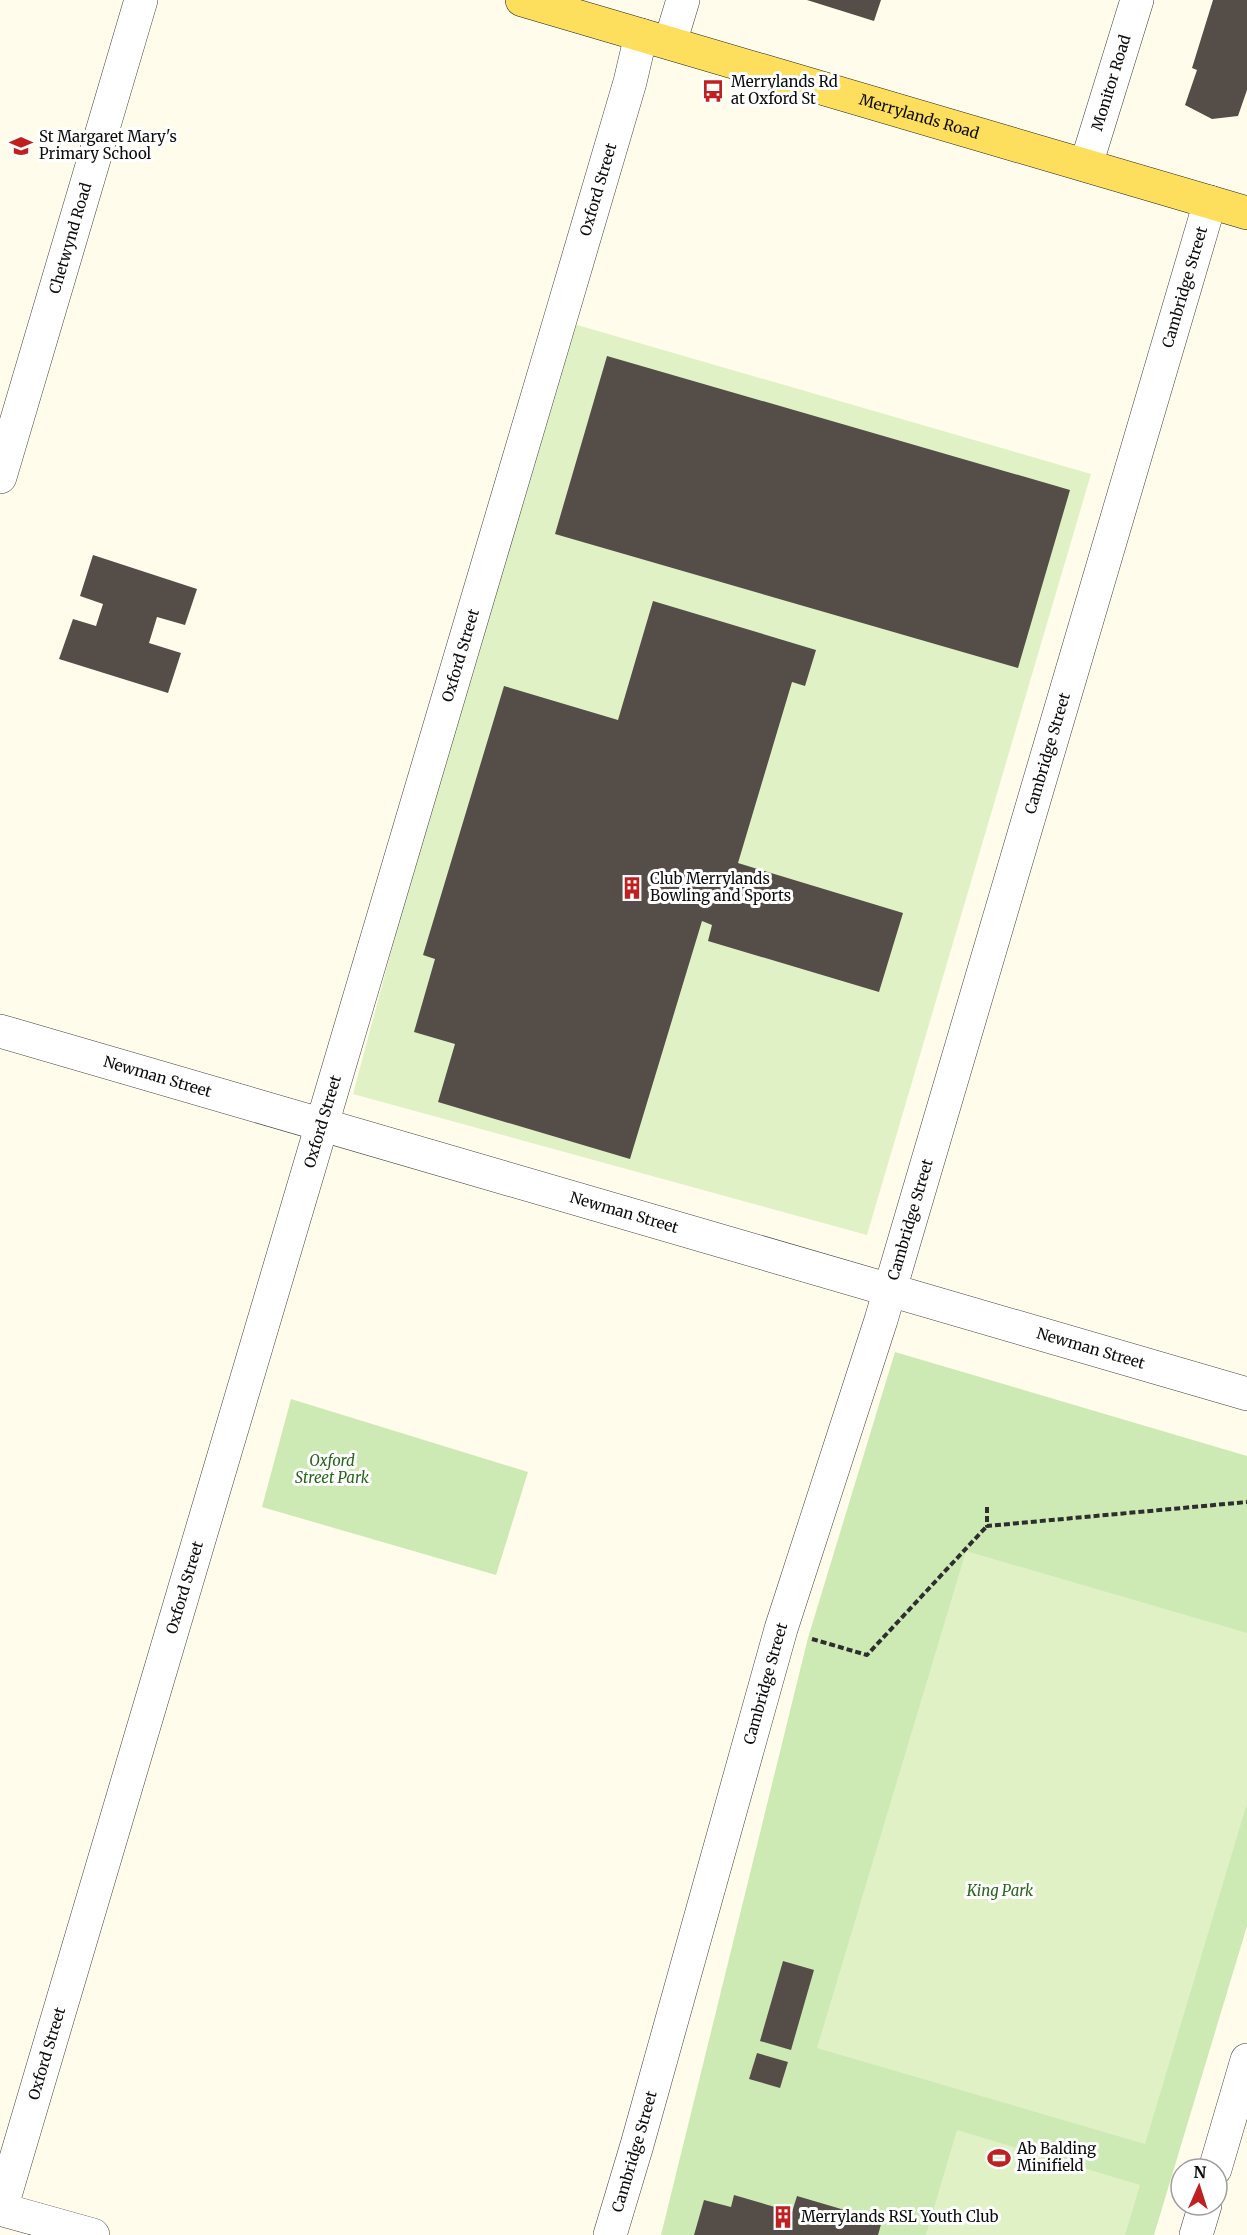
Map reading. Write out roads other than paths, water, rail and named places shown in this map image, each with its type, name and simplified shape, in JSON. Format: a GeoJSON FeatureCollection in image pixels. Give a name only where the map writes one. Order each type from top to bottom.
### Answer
{"type":"FeatureCollection","features":[{"type":"Feature","properties":{"kind":"main road","name":"Merrylands Road"},"geometry":{"type":"LineString","coordinates":[[522,0],[1247,213]]}},
{"type":"Feature","properties":{"kind":"street","name":"Chetwynd Road"},"geometry":{"type":"LineString","coordinates":[[0,477],[141,0]]}},
{"type":"Feature","properties":{"kind":"street","name":"Oxford Street"},"geometry":{"type":"LineString","coordinates":[[1,2209],[630,82],[683,0]]}},
{"type":"Feature","properties":{"kind":"street","name":"Monitor Road"},"geometry":{"type":"LineString","coordinates":[[1086,165],[1137,0]]}},
{"type":"Feature","properties":{"kind":"street","name":"Cambridge Street"},"geometry":{"type":"LineString","coordinates":[[610,2235],[781,1629],[889,1289],[1210,202]]}},
{"type":"Feature","properties":{"kind":"street","name":"Newman Street"},"geometry":{"type":"LineString","coordinates":[[0,1031],[1247,1394]]}},
{"type":"Feature","properties":{"kind":"street"},"geometry":{"type":"LineString","coordinates":[[1219,2157],[1247,2060]]}},
{"type":"Feature","properties":{"kind":"street"},"geometry":{"type":"LineString","coordinates":[[1,2209],[93,2235]]}},
{"type":"Feature","properties":{"kind":"street"},"geometry":{"type":"LineString","coordinates":[[1196,2235],[1201,2217]]}},
{"type":"Feature","properties":{"kind":"place","name":"Merrylands Rd at Oxford St"},"geometry":{"type":"Point","coordinates":[713,91]}},
{"type":"Feature","properties":{"kind":"place","name":"St Margaret Mary's Primary School"},"geometry":{"type":"Point","coordinates":[21,146]}},
{"type":"Feature","properties":{"kind":"place","name":"Club Merrylands Bowling and Sports"},"geometry":{"type":"Point","coordinates":[632,888]}},
{"type":"Feature","properties":{"kind":"place","name":"Ab Balding Minifield"},"geometry":{"type":"Point","coordinates":[999,2158]}},
{"type":"Feature","properties":{"kind":"place","name":"Merrylands RSL Youth Club"},"geometry":{"type":"Point","coordinates":[783,2217]}},
{"type":"Feature","properties":{"kind":"park label","name":"Oxford Street Park"},"geometry":{"type":"Point","coordinates":[332,1470]}},
{"type":"Feature","properties":{"kind":"park label","name":"King Park"},"geometry":{"type":"Point","coordinates":[1000,1891]}}]}
